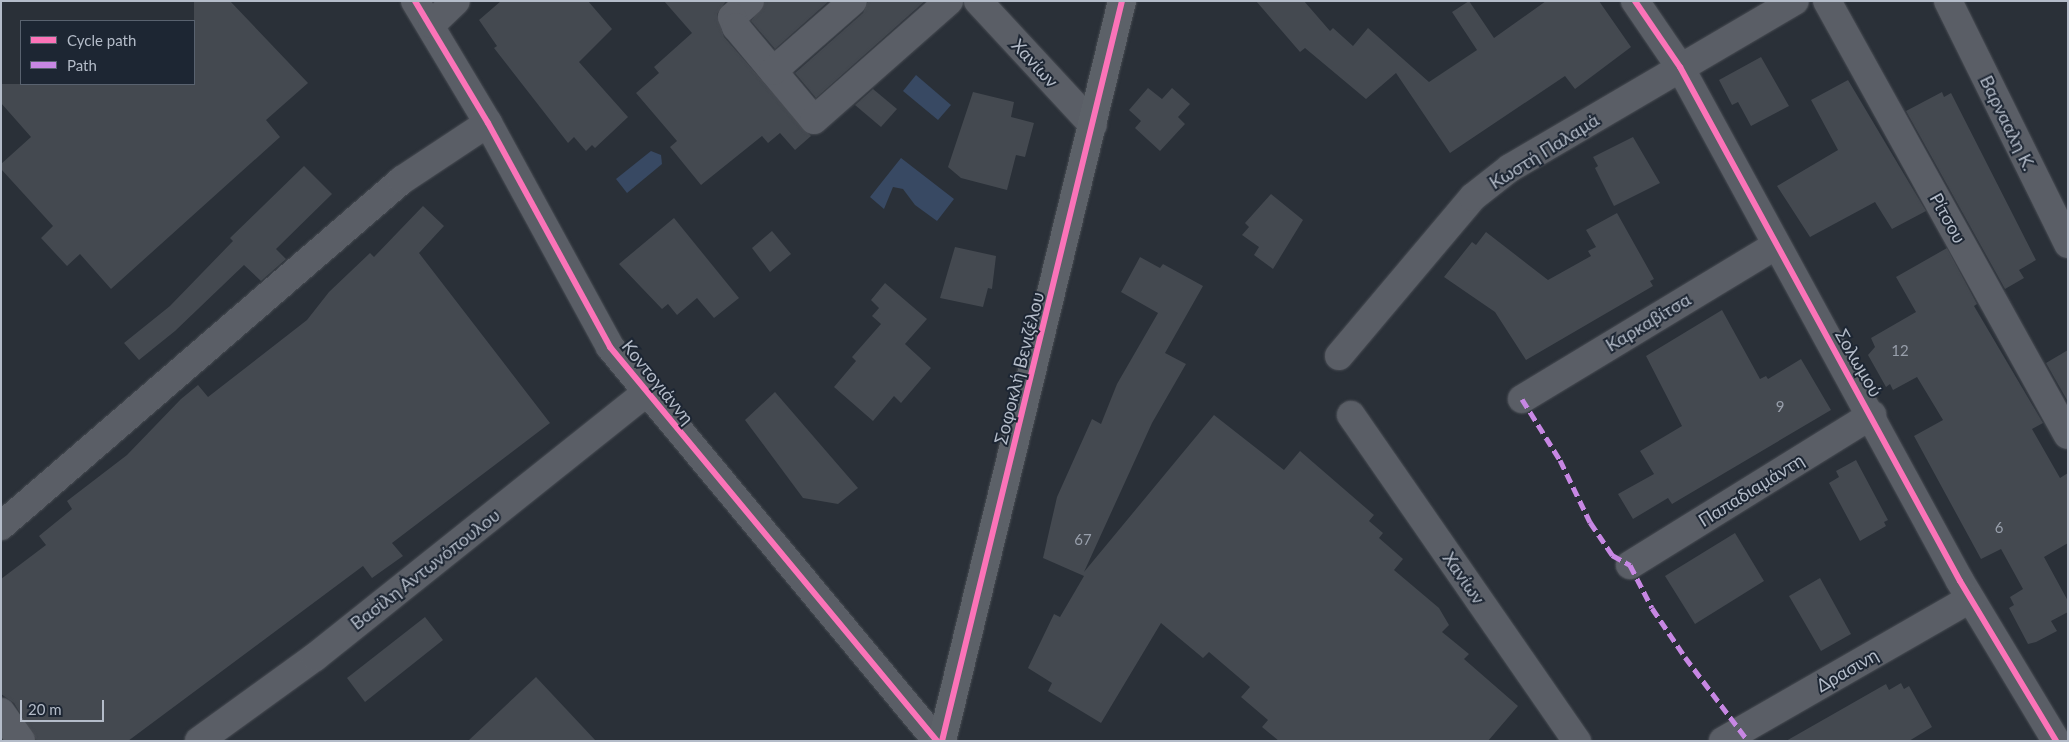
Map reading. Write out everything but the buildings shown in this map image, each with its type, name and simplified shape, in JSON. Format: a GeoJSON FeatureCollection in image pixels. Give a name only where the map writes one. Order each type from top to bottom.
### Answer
{"type":"FeatureCollection","features":[{"type":"Feature","properties":{"kind":"main road","name":"Σοφοκλή Βενιζέλου"},"geometry":{"type":"LineString","coordinates":[[942,741],[1122,1]]}},
{"type":"Feature","properties":{"kind":"street","name":"Κοντογιάννη"},"geometry":{"type":"LineString","coordinates":[[415,1],[432,24],[610,348],[937,741]]}},
{"type":"Feature","properties":{"kind":"street"},"geometry":{"type":"LineString","coordinates":[[432,24],[456,1]]}},
{"type":"Feature","properties":{"kind":"street"},"geometry":{"type":"LineString","coordinates":[[773,71],[854,1]]}},
{"type":"Feature","properties":{"kind":"street"},"geometry":{"type":"LineString","coordinates":[[734,6],[773,71],[814,120],[949,1]]}},
{"type":"Feature","properties":{"kind":"street","name":"Χανίων"},"geometry":{"type":"LineString","coordinates":[[978,1],[1093,125]]}},
{"type":"Feature","properties":{"kind":"street","name":"Σολωμού"},"geometry":{"type":"LineString","coordinates":[[1635,1],[1680,67],[1775,246],[1872,415],[1970,599],[2056,741]]}},
{"type":"Feature","properties":{"kind":"street","name":"Ρίτσου"},"geometry":{"type":"LineString","coordinates":[[1827,1],[2068,436]]}},
{"type":"Feature","properties":{"kind":"street","name":"Βαρνααλη Κ."},"geometry":{"type":"LineString","coordinates":[[1948,1],[2068,244]]}},
{"type":"Feature","properties":{"kind":"street","name":"Κωστή Παλαμά"},"geometry":{"type":"LineString","coordinates":[[1339,356],[1473,197],[1510,168],[1784,4]]}},
{"type":"Feature","properties":{"kind":"street"},"geometry":{"type":"LineString","coordinates":[[1,526],[402,180],[488,124]]}},
{"type":"Feature","properties":{"kind":"street","name":"Καρκαβίτσα"},"geometry":{"type":"LineString","coordinates":[[1522,399],[1775,246]]}},
{"type":"Feature","properties":{"kind":"street","name":"Βασίλη Αντωνόπουλου"},"geometry":{"type":"LineString","coordinates":[[199,741],[314,656],[646,393]]}},
{"type":"Feature","properties":{"kind":"street","name":"Χανίων"},"geometry":{"type":"LineString","coordinates":[[1351,415],[1577,741]]}},
{"type":"Feature","properties":{"kind":"street","name":"Παπαδιαμάντη"},"geometry":{"type":"LineString","coordinates":[[1630,565],[1872,415]]}},
{"type":"Feature","properties":{"kind":"street","name":"Δρασινη"},"geometry":{"type":"LineString","coordinates":[[1724,741],[1970,599]]}},
{"type":"Feature","properties":{"kind":"street"},"geometry":{"type":"LineString","coordinates":[[1,712],[22,741]]}},
{"type":"Feature","properties":{"kind":"water"},"geometry":{"type":"Polygon","coordinates":[[[916,75],[951,105],[938,120],[903,91],[916,75]]]}},
{"type":"Feature","properties":{"kind":"water"},"geometry":{"type":"Polygon","coordinates":[[[651,151],[661,155],[662,164],[627,193],[616,179],[651,151]]]}},
{"type":"Feature","properties":{"kind":"water"},"geometry":{"type":"Polygon","coordinates":[[[901,158],[954,199],[937,221],[915,205],[903,189],[893,187],[884,209],[870,197],[901,158]]]}},
{"type":"Feature","properties":{"kind":"marked path"},"geometry":{"type":"LineString","coordinates":[[1522,399],[1560,460],[1590,522],[1612,555],[1630,565],[1652,608],[1685,657],[1748,741]]}},
{"type":"Feature","properties":{"kind":"cycle path"},"geometry":{"type":"LineString","coordinates":[[415,1],[488,123],[610,347],[937,741]]}},
{"type":"Feature","properties":{"kind":"cycle path"},"geometry":{"type":"LineString","coordinates":[[942,741],[1122,1]]}},
{"type":"Feature","properties":{"kind":"cycle path"},"geometry":{"type":"LineString","coordinates":[[1635,1],[1680,67],[1960,581],[2056,741]]}}]}
